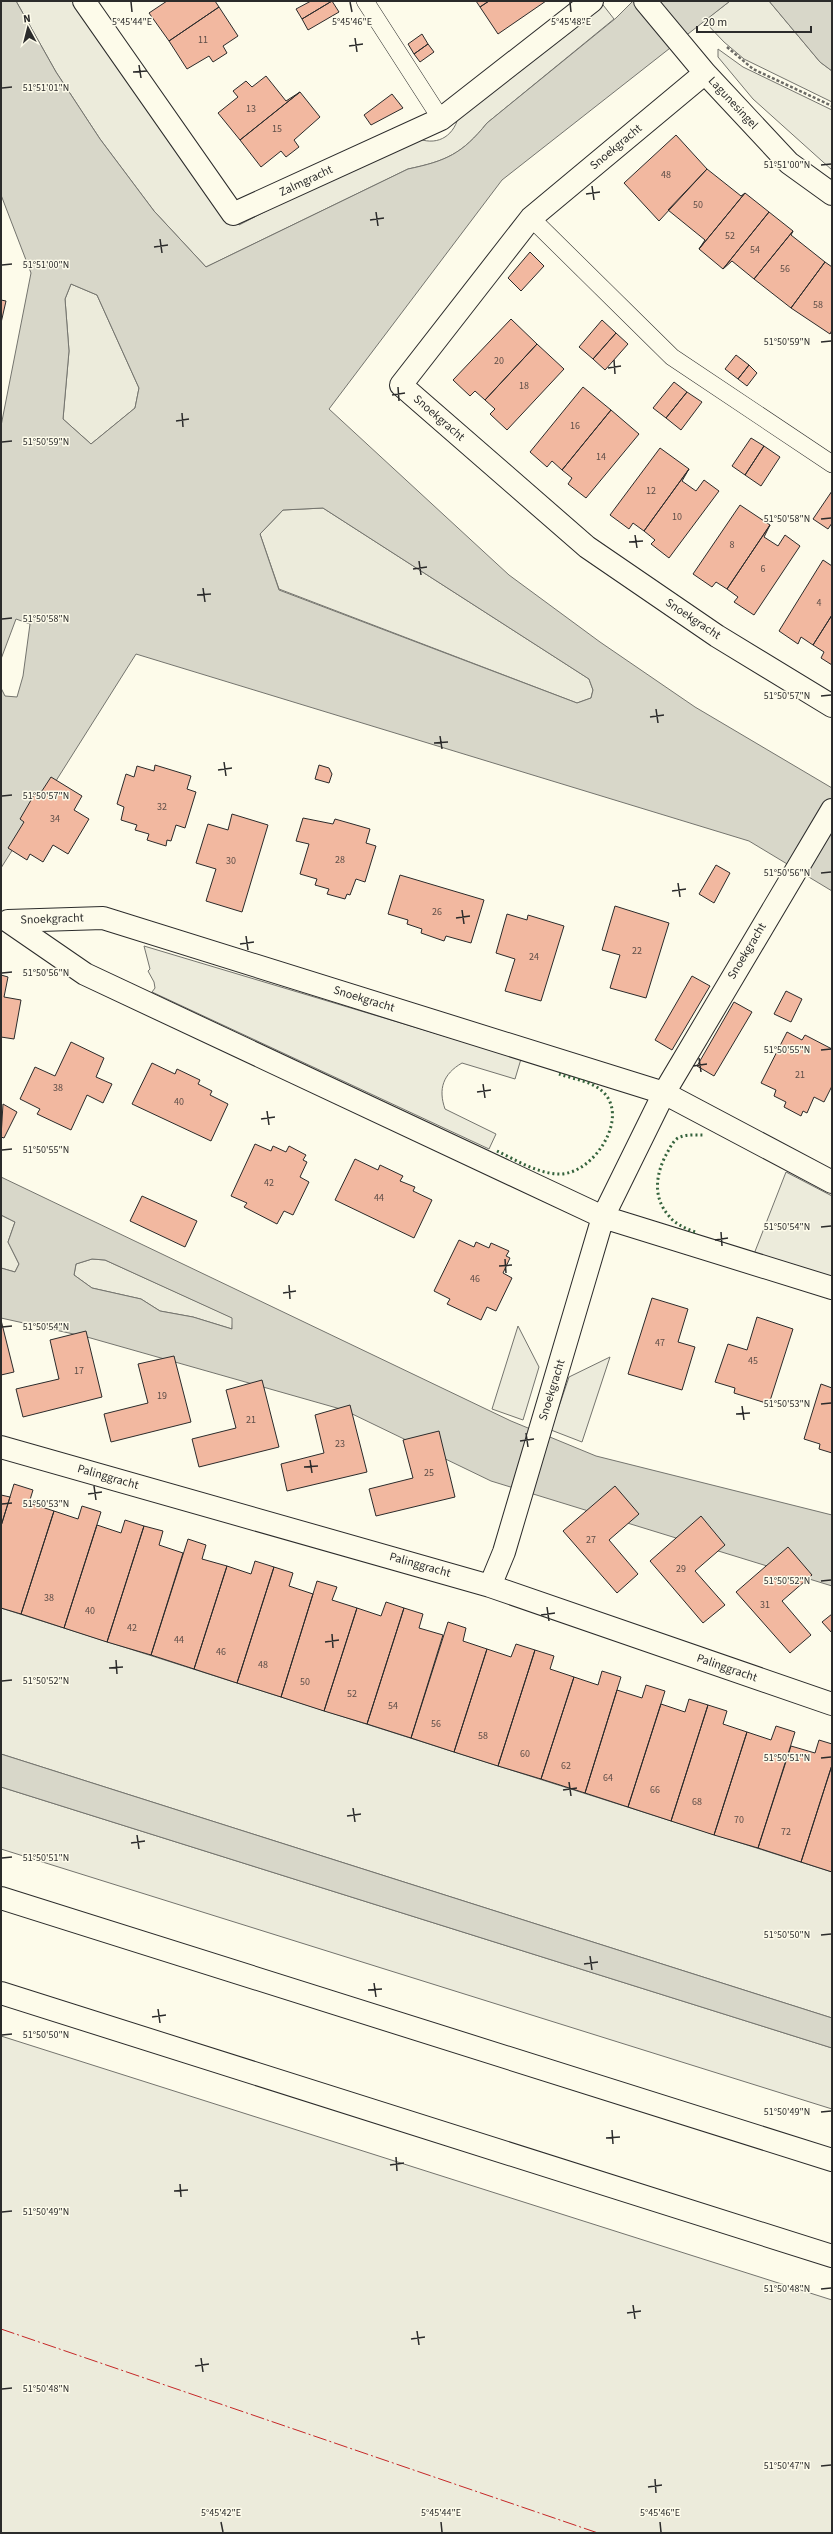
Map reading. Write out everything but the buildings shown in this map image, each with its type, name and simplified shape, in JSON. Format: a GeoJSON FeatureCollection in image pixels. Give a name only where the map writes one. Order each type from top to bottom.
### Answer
{"type":"FeatureCollection","features":[{"type":"Feature","properties":{"kind":"main road","name":"Zalmgracht"},"geometry":{"type":"LineString","coordinates":[[84,1],[233,214],[441,119],[592,1]]}},
{"type":"Feature","properties":{"kind":"main road","name":"Lagunesingel"},"geometry":{"type":"LineString","coordinates":[[646,1],[705,73],[789,163],[832,194]]}},
{"type":"Feature","properties":{"kind":"main road","name":"Snoekgracht"},"geometry":{"type":"LineString","coordinates":[[705,73],[531,218],[401,385],[587,546],[717,636],[832,706]]}},
{"type":"Feature","properties":{"kind":"main road","name":"Snoekgracht"},"geometry":{"type":"LineString","coordinates":[[490,1586],[504,1552],[603,1217],[664,1093],[832,810]]}},
{"type":"Feature","properties":{"kind":"main road","name":"Snoekgracht"},"geometry":{"type":"LineString","coordinates":[[832,1182],[664,1093],[103,918],[8,921],[85,974],[603,1217],[832,1288]]}},
{"type":"Feature","properties":{"kind":"main road","name":"Palinggracht"},"geometry":{"type":"LineString","coordinates":[[1,1447],[490,1586],[832,1704]]}},
{"type":"Feature","properties":{"kind":"main road"},"geometry":{"type":"LineString","coordinates":[[1,1898],[832,2160]]}},
{"type":"Feature","properties":{"kind":"main road"},"geometry":{"type":"LineString","coordinates":[[1,1993],[832,2256]]}},
{"type":"Feature","properties":{"kind":"lane"},"geometry":{"type":"LineString","coordinates":[[364,1],[441,119]]}},
{"type":"Feature","properties":{"kind":"lane"},"geometry":{"type":"LineString","coordinates":[[531,218],[672,357],[832,464]]}},
{"type":"Feature","properties":{"kind":"path"},"geometry":{"type":"LineString","coordinates":[[740,59],[752,69],[832,106]]}},
{"type":"Feature","properties":{"kind":"shaded area"},"geometry":{"type":"Polygon","coordinates":[[[1,1],[16,1],[56,72],[100,139],[154,211],[206,267],[408,169],[433,163],[452,155],[478,134],[487,123],[616,18],[633,1],[730,1],[502,180],[329,409],[509,575],[600,642],[695,707],[832,788],[832,891],[749,841],[136,654],[1,868],[1,688],[5,696],[17,697],[23,676],[30,624],[16,619],[1,659],[1,426],[31,273],[1,195],[1,1]],[[71,284],[65,299],[69,351],[63,419],[91,444],[135,408],[139,388],[97,295],[71,284]],[[323,508],[283,510],[260,534],[279,590],[577,703],[591,698],[593,690],[589,679],[323,508]]]}},
{"type":"Feature","properties":{"kind":"shaded area"},"geometry":{"type":"Polygon","coordinates":[[[16,1],[78,1],[213,193],[239,225],[309,189],[419,139],[433,141],[445,137],[454,128],[459,114],[600,1],[614,19],[487,123],[478,134],[452,155],[433,163],[408,169],[206,267],[154,211],[100,139],[56,72],[16,1]]]}},
{"type":"Feature","properties":{"kind":"shaded area"},"geometry":{"type":"Polygon","coordinates":[[[730,1],[769,1],[820,62],[832,71],[832,102],[744,59],[724,42],[704,21],[730,1]]]}},
{"type":"Feature","properties":{"kind":"shaded area"},"geometry":{"type":"Polygon","coordinates":[[[769,1],[832,1],[832,71],[820,62],[769,1]]]}},
{"type":"Feature","properties":{"kind":"shaded area"},"geometry":{"type":"Polygon","coordinates":[[[718,49],[743,67],[832,110],[832,170],[753,99],[718,57],[718,49]]]}},
{"type":"Feature","properties":{"kind":"shaded area"},"geometry":{"type":"Polygon","coordinates":[[[71,284],[97,295],[139,388],[135,408],[91,444],[63,419],[69,351],[65,299],[71,284]]]}},
{"type":"Feature","properties":{"kind":"shaded area"},"geometry":{"type":"Polygon","coordinates":[[[323,508],[589,679],[593,690],[591,698],[577,703],[279,589],[260,534],[283,510],[323,508]]]}},
{"type":"Feature","properties":{"kind":"shaded area"},"geometry":{"type":"Polygon","coordinates":[[[144,946],[521,1059],[515,1079],[462,1063],[446,1077],[442,1089],[445,1109],[496,1134],[489,1149],[152,992],[155,988],[154,982],[148,971],[150,969],[144,946]]]}},
{"type":"Feature","properties":{"kind":"shaded area"},"geometry":{"type":"Polygon","coordinates":[[[786,1172],[832,1196],[832,1279],[754,1254],[786,1172]]]}},
{"type":"Feature","properties":{"kind":"shaded area"},"geometry":{"type":"Polygon","coordinates":[[[1,1177],[511,1421],[596,1456],[832,1515],[832,1586],[491,1481],[344,1410],[87,1337],[1,1318],[1,1268],[15,1272],[19,1264],[8,1242],[15,1222],[1,1215],[1,1177]],[[92,1259],[76,1264],[74,1275],[92,1288],[141,1299],[160,1311],[193,1317],[232,1329],[232,1318],[105,1260],[92,1259]]]}},
{"type":"Feature","properties":{"kind":"shaded area"},"geometry":{"type":"Polygon","coordinates":[[[1,1215],[15,1222],[8,1242],[19,1264],[15,1272],[1,1268],[1,1215]]]}},
{"type":"Feature","properties":{"kind":"shaded area"},"geometry":{"type":"Polygon","coordinates":[[[92,1259],[105,1260],[233,1318],[232,1329],[193,1317],[160,1311],[141,1299],[92,1288],[74,1275],[76,1264],[92,1259]]]}},
{"type":"Feature","properties":{"kind":"shaded area"},"geometry":{"type":"Polygon","coordinates":[[[518,1326],[539,1367],[523,1420],[492,1409],[518,1326]]]}},
{"type":"Feature","properties":{"kind":"shaded area"},"geometry":{"type":"Polygon","coordinates":[[[610,1357],[582,1442],[551,1430],[569,1377],[610,1357]]]}},
{"type":"Feature","properties":{"kind":"shaded area"},"geometry":{"type":"Polygon","coordinates":[[[1,1608],[832,1872],[832,2018],[1,1754],[1,1608]]]}},
{"type":"Feature","properties":{"kind":"shaded area"},"geometry":{"type":"Polygon","coordinates":[[[1,1754],[832,2018],[832,2048],[1,1787],[1,1754]]]}},
{"type":"Feature","properties":{"kind":"shaded area"},"geometry":{"type":"Polygon","coordinates":[[[1,1787],[832,2048],[832,2109],[1,1849],[1,1787]]]}},
{"type":"Feature","properties":{"kind":"shaded area"},"geometry":{"type":"Polygon","coordinates":[[[1,2036],[832,2300],[832,2533],[1,2533],[1,2036]]]}},
{"type":"Feature","properties":{"kind":"hedge"},"geometry":{"type":"LineString","coordinates":[[497,1151],[535,1169],[560,1174],[573,1171],[585,1165],[596,1154],[605,1142],[610,1128],[612,1115],[610,1102],[602,1091],[593,1085],[559,1074]]}},
{"type":"Feature","properties":{"kind":"hedge"},"geometry":{"type":"LineString","coordinates":[[695,1232],[677,1224],[671,1219],[664,1209],[658,1193],[658,1177],[663,1161],[670,1147],[678,1138],[690,1135],[703,1135]]}},
{"type":"Feature","properties":{"kind":"power"},"geometry":{"type":"LineString","coordinates":[[1,2329],[598,2533]]}}]}
